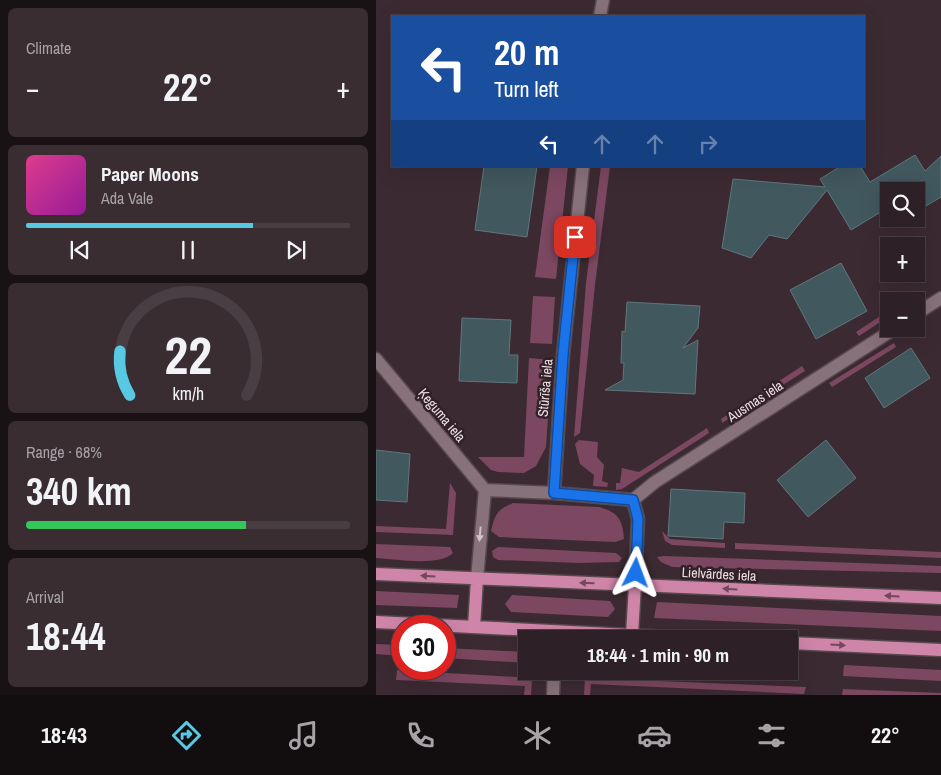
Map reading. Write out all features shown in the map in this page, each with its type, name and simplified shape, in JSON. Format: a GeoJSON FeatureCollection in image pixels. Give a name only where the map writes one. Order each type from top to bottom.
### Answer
{"type":"FeatureCollection","features":[{"type":"Feature","properties":{"kind":"main road","name":"Lielvārdes iela"},"geometry":{"type":"LineString","coordinates":[[376,574],[941,598]]}},
{"type":"Feature","properties":{"kind":"main road"},"geometry":{"type":"LineString","coordinates":[[474,627],[477,579]]}},
{"type":"Feature","properties":{"kind":"main road"},"geometry":{"type":"LineString","coordinates":[[632,630],[635,585]]}},
{"type":"Feature","properties":{"kind":"main road"},"geometry":{"type":"LineString","coordinates":[[376,622],[518,631]]}},
{"type":"Feature","properties":{"kind":"main road"},"geometry":{"type":"LineString","coordinates":[[798,643],[941,650]]}},
{"type":"Feature","properties":{"kind":"street"},"geometry":{"type":"LineString","coordinates":[[600,15],[602,0]]}},
{"type":"Feature","properties":{"kind":"street","name":"Stūrīša iela"},"geometry":{"type":"LineString","coordinates":[[554,493],[563,354],[583,167]]}},
{"type":"Feature","properties":{"kind":"street"},"geometry":{"type":"LineString","coordinates":[[925,308],[941,298]]}},
{"type":"Feature","properties":{"kind":"street","name":"Ausmas iela"},"geometry":{"type":"LineString","coordinates":[[633,500],[655,482],[882,337]]}},
{"type":"Feature","properties":{"kind":"street","name":"Ķeguma iela"},"geometry":{"type":"LineString","coordinates":[[376,359],[484,490]]}},
{"type":"Feature","properties":{"kind":"street"},"geometry":{"type":"LineString","coordinates":[[477,579],[484,490],[554,493],[633,500],[638,519],[635,585]]}},
{"type":"Feature","properties":{"kind":"street"},"geometry":{"type":"LineString","coordinates":[[553,695],[554,680]]}},
{"type":"Feature","properties":{"kind":"shaded area"},"geometry":{"type":"Polygon","coordinates":[[[550,167],[568,167],[556,279],[535,277],[550,167]]]}},
{"type":"Feature","properties":{"kind":"shaded area"},"geometry":{"type":"Polygon","coordinates":[[[601,167],[610,167],[595,285],[580,433],[574,437],[586,283],[601,167]]]}},
{"type":"Feature","properties":{"kind":"shaded area"},"geometry":{"type":"Polygon","coordinates":[[[533,296],[555,297],[552,344],[530,343],[533,296]]]}},
{"type":"Feature","properties":{"kind":"shaded area"},"geometry":{"type":"Polygon","coordinates":[[[880,316],[880,322],[859,336],[856,332],[880,316]]]}},
{"type":"Feature","properties":{"kind":"shaded area"},"geometry":{"type":"Polygon","coordinates":[[[894,343],[896,347],[832,387],[829,383],[894,343]]]}},
{"type":"Feature","properties":{"kind":"shaded area"},"geometry":{"type":"Polygon","coordinates":[[[529,358],[552,360],[546,447],[536,466],[524,473],[491,470],[478,457],[524,457],[529,358]]]}},
{"type":"Feature","properties":{"kind":"shaded area"},"geometry":{"type":"Polygon","coordinates":[[[802,366],[805,371],[722,423],[721,419],[802,366]]]}},
{"type":"Feature","properties":{"kind":"shaded area"},"geometry":{"type":"Polygon","coordinates":[[[707,428],[709,433],[622,489],[616,490],[616,483],[620,483],[622,468],[639,472],[707,428]]]}},
{"type":"Feature","properties":{"kind":"shaded area"},"geometry":{"type":"Polygon","coordinates":[[[579,440],[598,442],[597,457],[604,465],[602,481],[608,483],[607,487],[593,486],[594,475],[580,464],[575,444],[579,440]]]}},
{"type":"Feature","properties":{"kind":"shaded area"},"geometry":{"type":"Polygon","coordinates":[[[450,483],[456,493],[453,535],[376,532],[376,526],[446,529],[450,483]]]}},
{"type":"Feature","properties":{"kind":"shaded area"},"geometry":{"type":"Polygon","coordinates":[[[513,503],[599,507],[615,514],[621,522],[624,539],[615,542],[499,537],[491,531],[494,520],[500,510],[513,503]]]}},
{"type":"Feature","properties":{"kind":"shaded area"},"geometry":{"type":"Polygon","coordinates":[[[662,531],[670,539],[725,543],[725,548],[672,545],[665,541],[662,531]]]}},
{"type":"Feature","properties":{"kind":"shaded area"},"geometry":{"type":"Polygon","coordinates":[[[735,543],[941,552],[941,558],[735,549],[735,543]]]}},
{"type":"Feature","properties":{"kind":"shaded area"},"geometry":{"type":"Polygon","coordinates":[[[376,544],[450,547],[453,553],[438,560],[427,561],[376,558],[376,544]]]}},
{"type":"Feature","properties":{"kind":"shaded area"},"geometry":{"type":"Polygon","coordinates":[[[498,547],[616,553],[622,558],[619,562],[579,563],[498,560],[493,557],[492,551],[498,547]]]}},
{"type":"Feature","properties":{"kind":"shaded area"},"geometry":{"type":"Polygon","coordinates":[[[657,557],[941,566],[941,573],[672,567],[661,562],[657,557]]]}},
{"type":"Feature","properties":{"kind":"shaded area"},"geometry":{"type":"Polygon","coordinates":[[[376,591],[459,595],[457,608],[376,605],[376,591]]]}},
{"type":"Feature","properties":{"kind":"shaded area"},"geometry":{"type":"Polygon","coordinates":[[[512,595],[610,601],[615,609],[608,617],[511,612],[505,604],[512,595]]]}},
{"type":"Feature","properties":{"kind":"shaded area"},"geometry":{"type":"Polygon","coordinates":[[[657,602],[941,616],[941,631],[654,618],[657,602]]]}},
{"type":"Feature","properties":{"kind":"shaded area"},"geometry":{"type":"Polygon","coordinates":[[[376,644],[391,645],[391,655],[376,654],[376,644]]]}},
{"type":"Feature","properties":{"kind":"shaded area"},"geometry":{"type":"Polygon","coordinates":[[[456,649],[518,652],[518,662],[456,659],[456,649]]]}},
{"type":"Feature","properties":{"kind":"shaded area"},"geometry":{"type":"Polygon","coordinates":[[[844,665],[941,670],[941,681],[843,676],[844,665]]]}},
{"type":"Feature","properties":{"kind":"shaded area"},"geometry":{"type":"Polygon","coordinates":[[[456,673],[518,677],[518,680],[532,680],[531,695],[524,695],[525,686],[396,680],[456,680],[456,673]]]}},
{"type":"Feature","properties":{"kind":"shaded area"},"geometry":{"type":"Polygon","coordinates":[[[585,680],[634,680],[806,687],[804,694],[591,684],[590,695],[584,695],[585,680]]]}},
{"type":"Feature","properties":{"kind":"shaded area"},"geometry":{"type":"Polygon","coordinates":[[[843,689],[941,693],[941,695],[842,695],[843,689]]]}},
{"type":"Feature","properties":{"kind":"building"},"geometry":{"type":"Polygon","coordinates":[[[915,155],[925,171],[941,156],[941,197],[925,207],[925,182],[880,182],[880,212],[851,230],[827,190],[787,239],[769,235],[751,258],[722,248],[733,179],[825,187],[820,179],[839,167],[861,167],[870,182],[915,155]]]}},
{"type":"Feature","properties":{"kind":"building"},"geometry":{"type":"Polygon","coordinates":[[[484,167],[537,167],[527,237],[475,230],[484,167]]]}},
{"type":"Feature","properties":{"kind":"building"},"geometry":{"type":"Polygon","coordinates":[[[841,263],[867,311],[816,339],[790,290],[841,263]]]}},
{"type":"Feature","properties":{"kind":"building"},"geometry":{"type":"Polygon","coordinates":[[[627,302],[700,306],[698,328],[683,348],[698,340],[695,394],[605,390],[623,380],[624,363],[621,363],[622,331],[625,332],[627,302]]]}},
{"type":"Feature","properties":{"kind":"building"},"geometry":{"type":"Polygon","coordinates":[[[462,318],[511,320],[509,355],[518,355],[517,383],[459,381],[462,318]]]}},
{"type":"Feature","properties":{"kind":"building"},"geometry":{"type":"Polygon","coordinates":[[[911,348],[930,378],[884,408],[865,378],[911,348]]]}},
{"type":"Feature","properties":{"kind":"building"},"geometry":{"type":"Polygon","coordinates":[[[826,440],[856,478],[808,517],[777,480],[826,440]]]}},
{"type":"Feature","properties":{"kind":"building"},"geometry":{"type":"Polygon","coordinates":[[[376,450],[410,454],[407,502],[376,500],[376,450]]]}},
{"type":"Feature","properties":{"kind":"building"},"geometry":{"type":"Polygon","coordinates":[[[671,489],[745,493],[744,523],[724,522],[723,539],[668,536],[671,489]]]}},
{"type":"Feature","properties":{"kind":"route"},"geometry":{"type":"LineString","coordinates":[[575,237],[556,437],[554,493],[633,500],[638,519],[636,573]]}}]}
